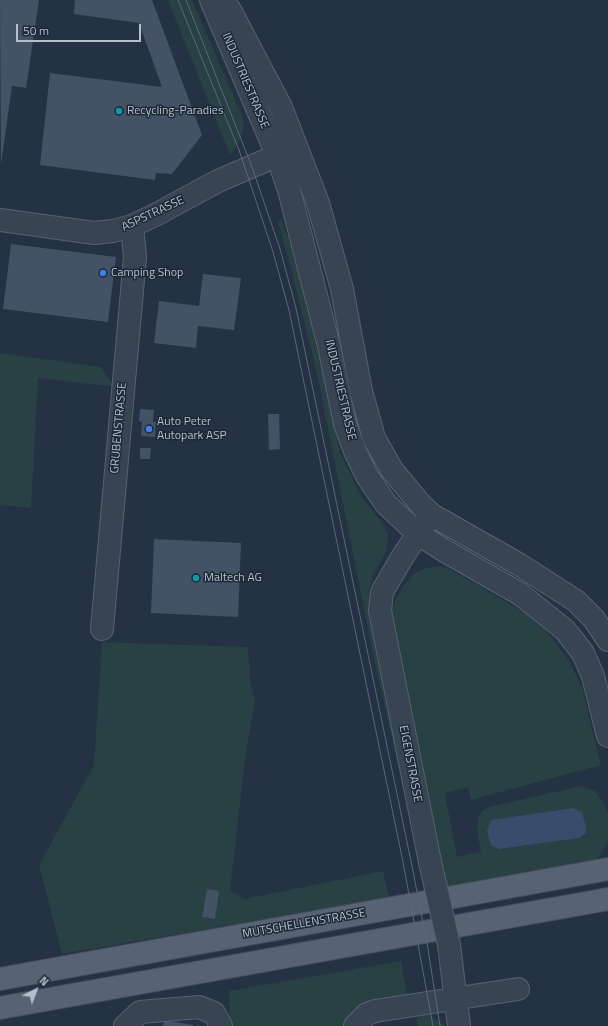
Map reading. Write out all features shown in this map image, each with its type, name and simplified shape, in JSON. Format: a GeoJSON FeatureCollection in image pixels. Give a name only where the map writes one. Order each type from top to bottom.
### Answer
{"type":"FeatureCollection","features":[{"type":"Feature","properties":{"kind":"main road","name":"MUTSCHELLENSTRASSE"},"geometry":{"type":"LineString","coordinates":[[0,979],[608,869]]}},
{"type":"Feature","properties":{"kind":"main road"},"geometry":{"type":"LineString","coordinates":[[0,1008],[608,899]]}},
{"type":"Feature","properties":{"kind":"street","name":"INDUSTRIESTRASSE"},"geometry":{"type":"LineString","coordinates":[[211,0],[286,151],[318,203],[342,290],[360,391],[374,438],[392,470],[422,506],[432,515],[520,565],[576,601],[594,619],[608,640]]}},
{"type":"Feature","properties":{"kind":"street","name":"INDUSTRIESTRASSE"},"geometry":{"type":"LineString","coordinates":[[222,0],[230,10],[281,107],[286,151],[304,246],[329,346],[346,424],[355,451],[367,476],[386,504],[418,534],[445,552],[520,594],[565,630],[583,652],[593,676],[608,736]]}},
{"type":"Feature","properties":{"kind":"street","name":"ASPSTRASSE"},"geometry":{"type":"LineString","coordinates":[[0,220],[94,233],[113,231],[132,226],[218,182],[286,151]]}},
{"type":"Feature","properties":{"kind":"street","name":"GRUBENSTRASSE"},"geometry":{"type":"LineString","coordinates":[[102,629],[135,257],[132,226]]}},
{"type":"Feature","properties":{"kind":"street","name":"EIGENSTRASSE"},"geometry":{"type":"LineString","coordinates":[[432,515],[418,534],[382,592],[380,611],[430,862],[449,945],[459,1026]]}},
{"type":"Feature","properties":{"kind":"street"},"geometry":{"type":"LineString","coordinates":[[355,1026],[367,1014],[375,1011],[411,1004],[518,989]]}},
{"type":"Feature","properties":{"kind":"street"},"geometry":{"type":"LineString","coordinates":[[125,1026],[140,1012],[199,1008],[214,1013],[221,1026]]}},
{"type":"Feature","properties":{"kind":"green space"},"geometry":{"type":"Polygon","coordinates":[[[168,0],[192,0],[240,111],[244,122],[243,131],[238,144],[230,155],[168,0]]]}},
{"type":"Feature","properties":{"kind":"green space"},"geometry":{"type":"Polygon","coordinates":[[[281,219],[290,243],[309,314],[340,453],[360,494],[383,524],[388,535],[386,552],[373,575],[369,591],[419,859],[376,668],[316,369],[278,222],[281,219]]]}},
{"type":"Feature","properties":{"kind":"green space"},"geometry":{"type":"Polygon","coordinates":[[[0,353],[101,367],[115,387],[38,378],[31,508],[0,505],[0,353]]]}},
{"type":"Feature","properties":{"kind":"green space"},"geometry":{"type":"Polygon","coordinates":[[[438,566],[449,569],[525,613],[549,634],[570,662],[582,688],[601,765],[471,800],[468,788],[445,793],[457,857],[481,852],[477,830],[478,818],[482,811],[489,807],[581,786],[595,791],[608,813],[608,842],[596,861],[446,887],[392,613],[393,605],[403,586],[413,575],[423,569],[438,566]]]}},
{"type":"Feature","properties":{"kind":"green space"},"geometry":{"type":"Polygon","coordinates":[[[102,642],[248,647],[250,679],[255,702],[246,751],[230,891],[245,899],[383,871],[389,898],[62,954],[39,865],[94,765],[102,642]]]}},
{"type":"Feature","properties":{"kind":"green space"},"geometry":{"type":"Polygon","coordinates":[[[401,961],[407,994],[384,1000],[346,1026],[230,1026],[229,991],[401,961]]]}},
{"type":"Feature","properties":{"kind":"green space"},"geometry":{"type":"Polygon","coordinates":[[[417,1014],[428,1015],[445,1026],[417,1026],[417,1014]]]}},
{"type":"Feature","properties":{"kind":"water"},"geometry":{"type":"Polygon","coordinates":[[[573,808],[582,812],[586,827],[586,833],[579,838],[499,849],[491,845],[487,831],[491,820],[573,808]]]}},
{"type":"Feature","properties":{"kind":"building"},"geometry":{"type":"Polygon","coordinates":[[[0,0],[39,0],[26,88],[12,86],[1,165],[0,0]]]}},
{"type":"Feature","properties":{"kind":"building","name":"Recycling-Paradies"},"geometry":{"type":"Polygon","coordinates":[[[75,0],[152,0],[202,135],[172,174],[156,173],[155,180],[40,165],[50,73],[162,87],[139,23],[74,14],[75,0]]]}},
{"type":"Feature","properties":{"kind":"building"},"geometry":{"type":"Polygon","coordinates":[[[11,244],[116,257],[108,322],[3,309],[11,244]]]}},
{"type":"Feature","properties":{"kind":"building"},"geometry":{"type":"Polygon","coordinates":[[[203,274],[241,278],[234,330],[198,326],[196,348],[154,343],[159,301],[199,306],[203,274]]]}},
{"type":"Feature","properties":{"kind":"building","name":"Auto Peter Autopark ASP"},"geometry":{"type":"Polygon","coordinates":[[[140,409],[154,410],[153,422],[156,422],[155,437],[141,436],[142,422],[139,421],[140,409]]]}},
{"type":"Feature","properties":{"kind":"building"},"geometry":{"type":"Polygon","coordinates":[[[268,414],[279,414],[280,449],[269,450],[268,414]]]}},
{"type":"Feature","properties":{"kind":"building"},"geometry":{"type":"Polygon","coordinates":[[[140,448],[151,448],[150,459],[140,459],[140,448]]]}},
{"type":"Feature","properties":{"kind":"building","name":"Maltech AG"},"geometry":{"type":"Polygon","coordinates":[[[154,539],[241,543],[238,617],[151,613],[154,539]]]}},
{"type":"Feature","properties":{"kind":"building"},"geometry":{"type":"Polygon","coordinates":[[[207,889],[219,891],[215,919],[202,917],[207,889]]]}},
{"type":"Feature","properties":{"kind":"building"},"geometry":{"type":"Polygon","coordinates":[[[164,1020],[193,1025],[193,1026],[163,1026],[164,1020]]]}},
{"type":"Feature","properties":{"kind":"tram line"},"geometry":{"type":"LineString","coordinates":[[178,0],[239,150],[273,252],[289,310],[403,862],[433,1026]]}},
{"type":"Feature","properties":{"kind":"tram line"},"geometry":{"type":"LineString","coordinates":[[186,0],[252,167],[280,249],[296,308],[412,866],[428,949],[440,1026]]}},
{"type":"Feature","properties":{"kind":"place","name":"Recycling-Paradies"},"geometry":{"type":"Point","coordinates":[119,111]}},
{"type":"Feature","properties":{"kind":"place","name":"Camping Shop"},"geometry":{"type":"Point","coordinates":[103,273]}},
{"type":"Feature","properties":{"kind":"place","name":"Auto Peter Autopark ASP"},"geometry":{"type":"Point","coordinates":[149,429]}},
{"type":"Feature","properties":{"kind":"place","name":"Maltech AG"},"geometry":{"type":"Point","coordinates":[196,578]}}]}
